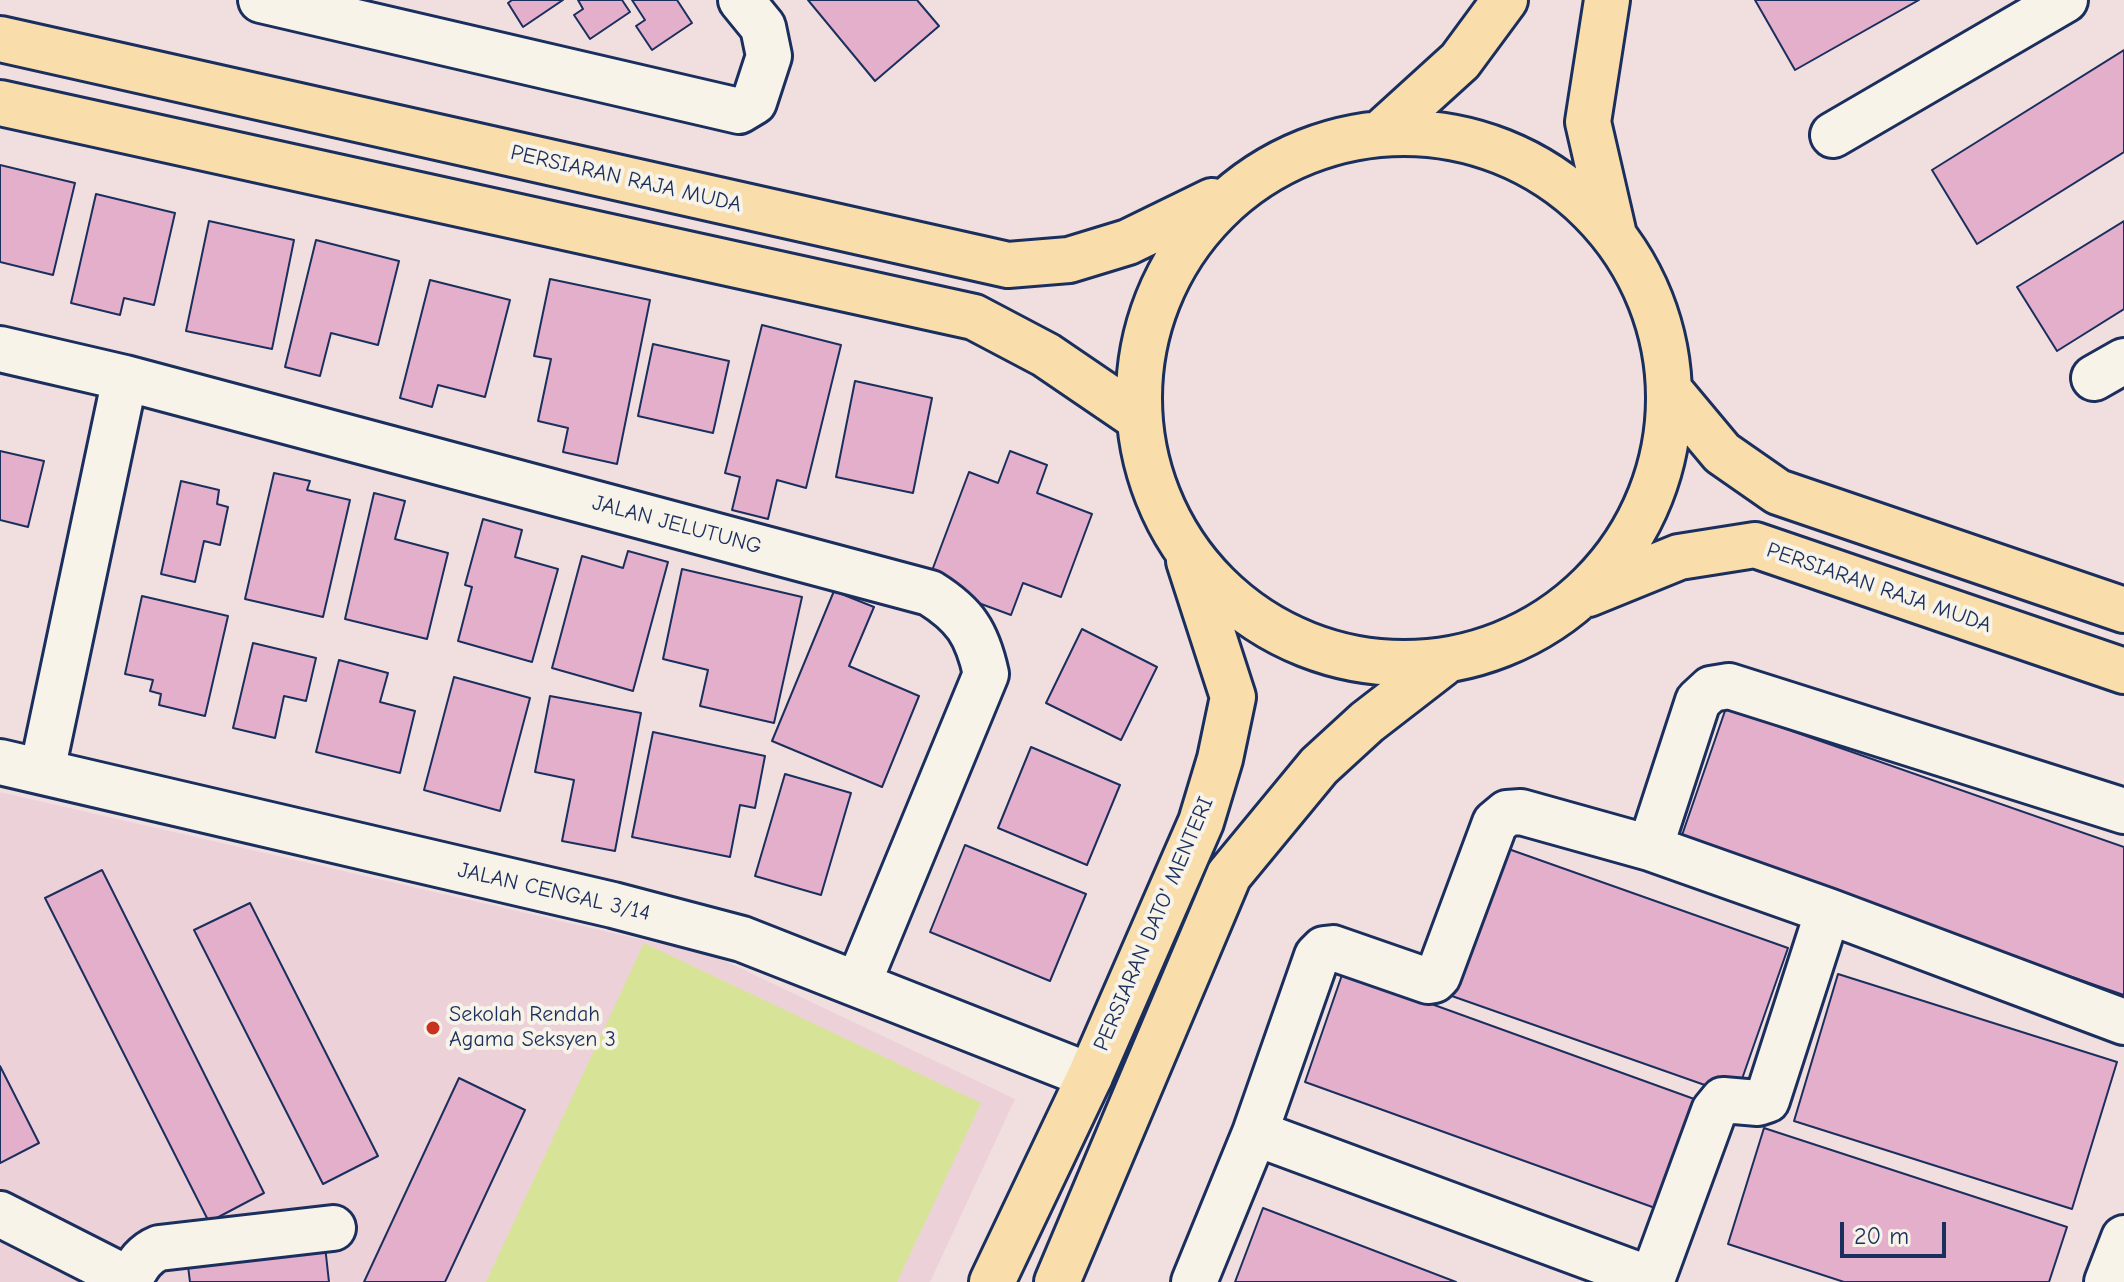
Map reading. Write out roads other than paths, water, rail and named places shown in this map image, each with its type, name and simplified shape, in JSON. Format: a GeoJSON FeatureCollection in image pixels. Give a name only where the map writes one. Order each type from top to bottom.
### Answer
{"type":"FeatureCollection","features":[{"type":"Feature","properties":{"kind":"main road"},"geometry":{"type":"LineString","coordinates":[[1383,131],[1460,61],[1505,0]]}},
{"type":"Feature","properties":{"kind":"main road"},"geometry":{"type":"LineString","coordinates":[[1242,185],[1182,248],[1146,329],[1137,417],[1153,488],[1186,552],[1256,621],[1345,660],[1442,664],[1521,641],[1588,594],[1651,502],[1671,392],[1655,309],[1614,235],[1588,122],[1607,0]]}},
{"type":"Feature","properties":{"kind":"main road","name":"PERSIARAN RAJA MUDA"},"geometry":{"type":"LineString","coordinates":[[0,39],[1008,265],[1069,260],[1128,242],[1188,215],[1309,148],[1383,131]]}},
{"type":"Feature","properties":{"kind":"main road"},"geometry":{"type":"LineString","coordinates":[[0,103],[974,317],[1046,355],[1137,417]]}},
{"type":"Feature","properties":{"kind":"main road"},"geometry":{"type":"LineString","coordinates":[[1383,131],[1470,139],[1550,174],[1614,235]]}},
{"type":"Feature","properties":{"kind":"main road"},"geometry":{"type":"LineString","coordinates":[[1671,392],[1722,453],[1778,492],[2124,610]]}},
{"type":"Feature","properties":{"kind":"main road","name":"PERSIARAN RAJA MUDA"},"geometry":{"type":"LineString","coordinates":[[1588,594],[1679,557],[1755,545],[2124,671]]}},
{"type":"Feature","properties":{"kind":"main road","name":"PERSIARAN DATO' MENTERI"},"geometry":{"type":"LineString","coordinates":[[992,1282],[1090,1076],[1201,822],[1220,759],[1233,697],[1186,552]]}},
{"type":"Feature","properties":{"kind":"main road"},"geometry":{"type":"LineString","coordinates":[[1057,1282],[1229,875],[1319,766],[1367,722],[1442,664]]}},
{"type":"Feature","properties":{"kind":"street"},"geometry":{"type":"LineString","coordinates":[[261,0],[739,111],[754,102],[769,56],[763,27],[741,0]]}},
{"type":"Feature","properties":{"kind":"street"},"geometry":{"type":"LineString","coordinates":[[1833,135],[2065,0]]}},
{"type":"Feature","properties":{"kind":"street","name":"JALAN JELUTUNG"},"geometry":{"type":"LineString","coordinates":[[0,349],[125,378],[930,593],[951,607],[968,624],[980,647],[986,674],[858,984]]}},
{"type":"Feature","properties":{"kind":"street"},"geometry":{"type":"LineString","coordinates":[[42,771],[125,378]]}},
{"type":"Feature","properties":{"kind":"street"},"geometry":{"type":"LineString","coordinates":[[1650,848],[1698,701],[1711,689],[1729,686],[2124,811]]}},
{"type":"Feature","properties":{"kind":"street","name":"JALAN CENGAL 3/14"},"geometry":{"type":"LineString","coordinates":[[0,762],[613,905],[742,939],[1090,1076]]}},
{"type":"Feature","properties":{"kind":"street"},"geometry":{"type":"LineString","coordinates":[[1194,1282],[1255,1133],[1317,956],[1324,949],[1333,948],[1428,981],[1434,980],[1495,823],[1507,813],[1521,812],[1650,848],[2124,1022]]}},
{"type":"Feature","properties":{"kind":"street"},"geometry":{"type":"LineString","coordinates":[[1255,1133],[1652,1281],[1714,1111],[1723,1100],[1758,1103],[1767,1100],[1828,911]]}},
{"type":"Feature","properties":{"kind":"street"},"geometry":{"type":"LineString","coordinates":[[0,1214],[129,1281],[140,1260],[159,1248],[333,1228]]}},
{"type":"Feature","properties":{"kind":"street"},"geometry":{"type":"LineString","coordinates":[[2107,1282],[2124,1238]]}},
{"type":"Feature","properties":{"kind":"place","name":"Sekolah Rendah Agama Seksyen 3"},"geometry":{"type":"Point","coordinates":[433,1028]}}]}
